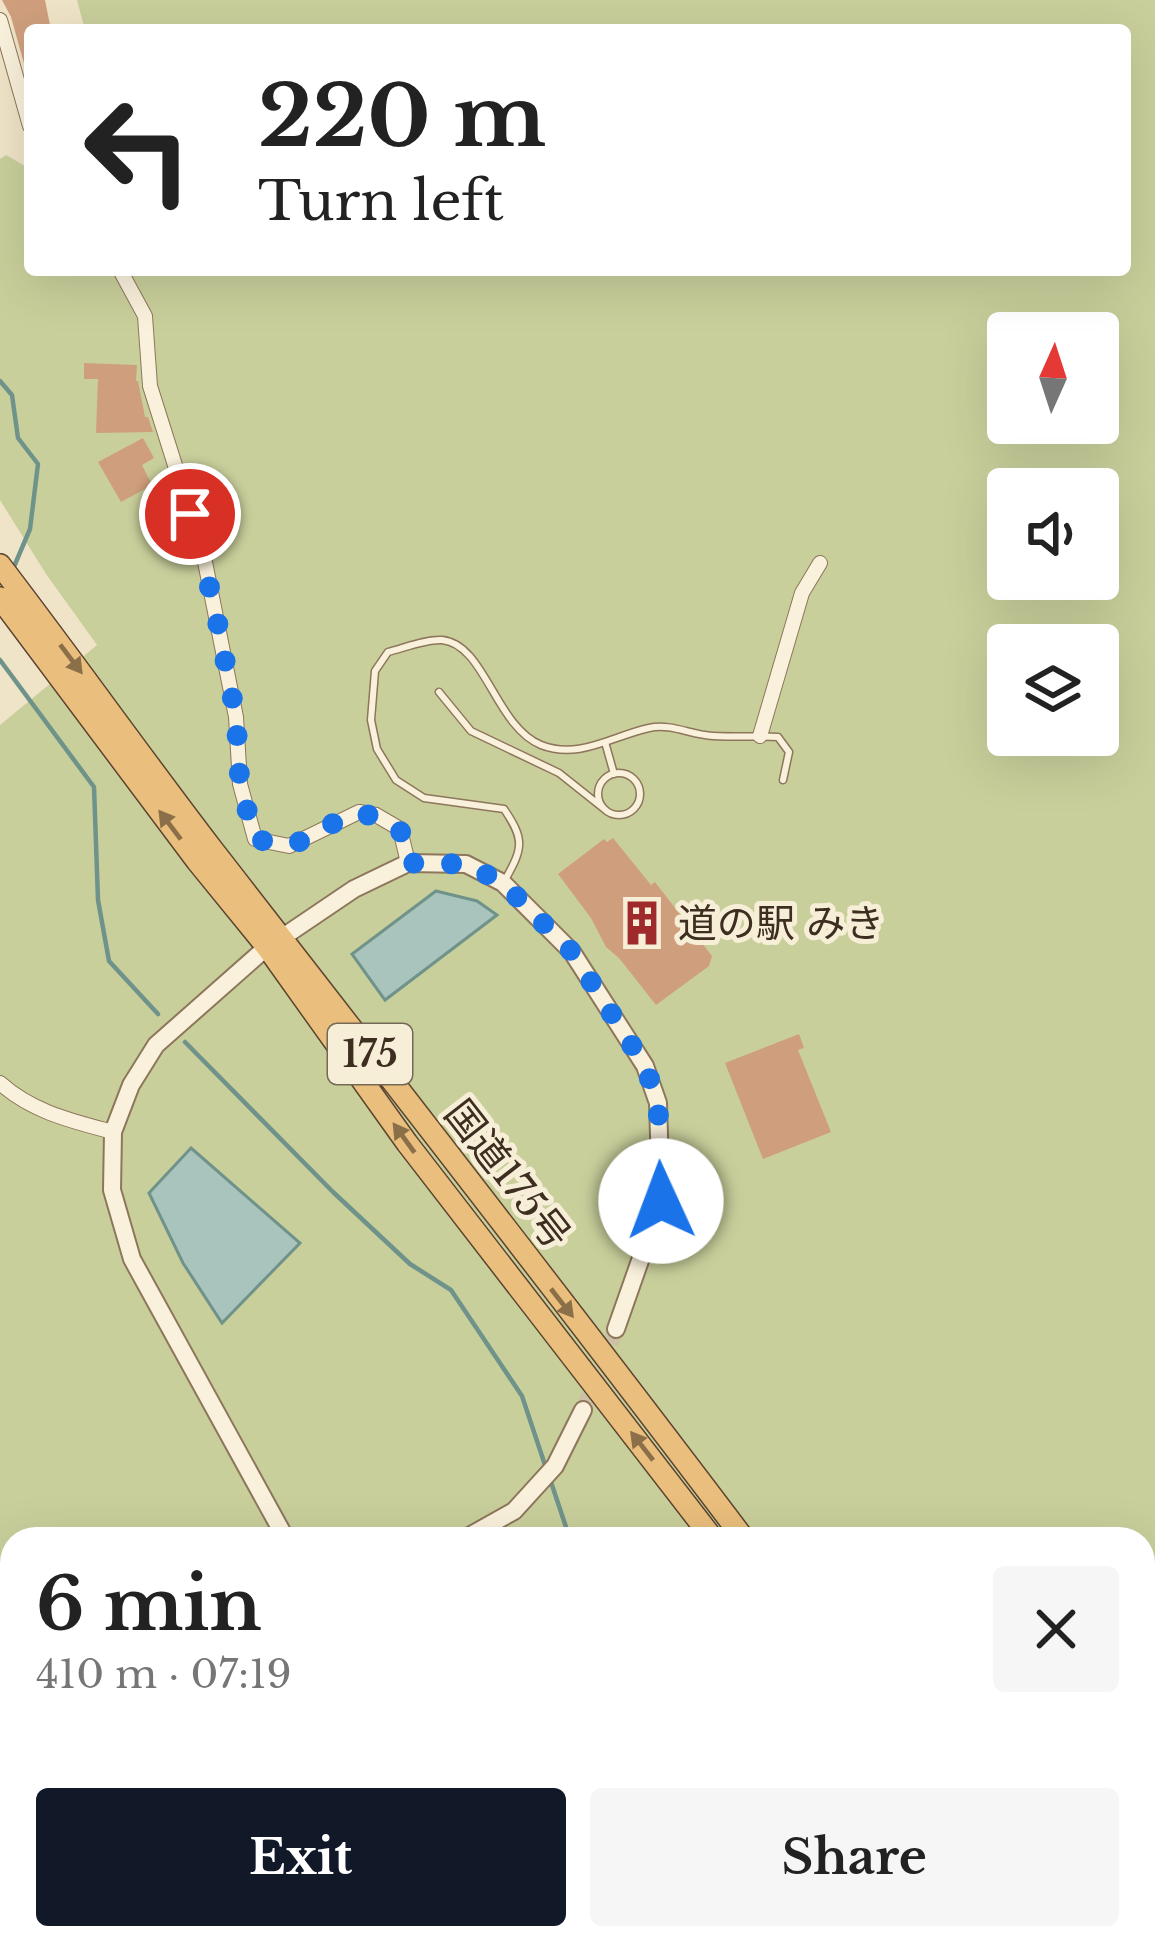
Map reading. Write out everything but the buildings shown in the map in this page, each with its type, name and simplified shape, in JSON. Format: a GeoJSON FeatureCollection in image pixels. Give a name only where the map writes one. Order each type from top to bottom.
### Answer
{"type":"FeatureCollection","features":[{"type":"Feature","properties":{"kind":"highway"},"geometry":{"type":"LineString","coordinates":[[0,553],[11,596]]}},
{"type":"Feature","properties":{"kind":"highway","name":"国道175号"},"geometry":{"type":"LineString","coordinates":[[0,566],[11,596],[197,862],[275,942],[388,1078],[735,1527]]}},
{"type":"Feature","properties":{"kind":"highway","name":"国道175号"},"geometry":{"type":"LineString","coordinates":[[275,942],[407,1143],[704,1527]]}},
{"type":"Feature","properties":{"kind":"street"},"geometry":{"type":"LineString","coordinates":[[0,20],[24,105]]}},
{"type":"Feature","properties":{"kind":"street"},"geometry":{"type":"LineString","coordinates":[[123,276],[145,316],[150,386],[204,557],[236,717],[240,784],[255,839],[289,846],[359,812],[376,815],[400,829],[408,863]]}},
{"type":"Feature","properties":{"kind":"street"},"geometry":{"type":"LineString","coordinates":[[760,736],[802,592],[820,562]]}},
{"type":"Feature","properties":{"kind":"street"},"geometry":{"type":"LineString","coordinates":[[279,1527],[132,1259],[112,1190],[112,1132],[131,1085],[156,1045],[275,942],[354,889],[408,863],[466,864],[503,883],[572,952],[645,1066],[658,1103],[661,1201],[616,1329]]}},
{"type":"Feature","properties":{"kind":"street"},"geometry":{"type":"LineString","coordinates":[[0,1083],[54,1116],[112,1132]]}},
{"type":"Feature","properties":{"kind":"street"},"geometry":{"type":"LineString","coordinates":[[485,1527],[514,1511],[555,1466],[583,1410]]}},
{"type":"Feature","properties":{"kind":"lane"},"geometry":{"type":"LineString","coordinates":[[503,883],[519,854],[520,832],[504,809],[424,798],[395,780],[377,748],[371,719],[375,670],[388,652],[440,639],[460,645],[512,724],[536,743],[565,752],[653,727],[708,736],[778,737],[789,752],[783,780]]}},
{"type":"Feature","properties":{"kind":"lane"},"geometry":{"type":"LineString","coordinates":[[439,692],[471,731],[559,773],[609,813],[623,814],[635,808],[639,789],[632,778],[607,776],[598,788],[603,808]]}},
{"type":"Feature","properties":{"kind":"lane"},"geometry":{"type":"LineString","coordinates":[[605,742],[614,774]]}},
{"type":"Feature","properties":{"kind":"green space"},"geometry":{"type":"Polygon","coordinates":[[[77,0],[1155,0],[1155,1527],[0,1527],[0,725],[97,645],[0,500],[0,159],[6,155],[24,166],[24,276],[1131,276],[1131,24],[83,24],[77,0]]]}},
{"type":"Feature","properties":{"kind":"water"},"geometry":{"type":"Polygon","coordinates":[[[436,891],[477,901],[497,915],[385,1000],[352,954],[436,891]]]}},
{"type":"Feature","properties":{"kind":"water"},"geometry":{"type":"Polygon","coordinates":[[[191,1148],[300,1243],[222,1323],[183,1263],[149,1193],[191,1148]]]}},
{"type":"Feature","properties":{"kind":"waterway"},"geometry":{"type":"LineString","coordinates":[[0,381],[12,395],[18,438],[38,464],[30,529],[13,569]]}},
{"type":"Feature","properties":{"kind":"waterway"},"geometry":{"type":"LineString","coordinates":[[0,660],[94,787],[98,900],[109,961],[158,1014]]}},
{"type":"Feature","properties":{"kind":"waterway"},"geometry":{"type":"LineString","coordinates":[[185,1042],[410,1264],[451,1290],[522,1396],[545,1465]]}},
{"type":"Feature","properties":{"kind":"waterway"},"geometry":{"type":"LineString","coordinates":[[551,1482],[566,1527]]}},
{"type":"Feature","properties":{"kind":"tunnel"},"geometry":{"type":"LineString","coordinates":[[583,1410],[616,1329]]}},
{"type":"Feature","properties":{"kind":"place","name":"道の駅 みき"},"geometry":{"type":"Point","coordinates":[642,923]}},
{"type":"Feature","properties":{"kind":"route"},"geometry":{"type":"LineString","coordinates":[[190,514],[214,604],[236,717],[240,784],[255,839],[289,846],[359,812],[376,815],[400,829],[408,863],[466,864],[503,883],[572,952],[645,1066],[658,1103],[661,1201]]}}]}
